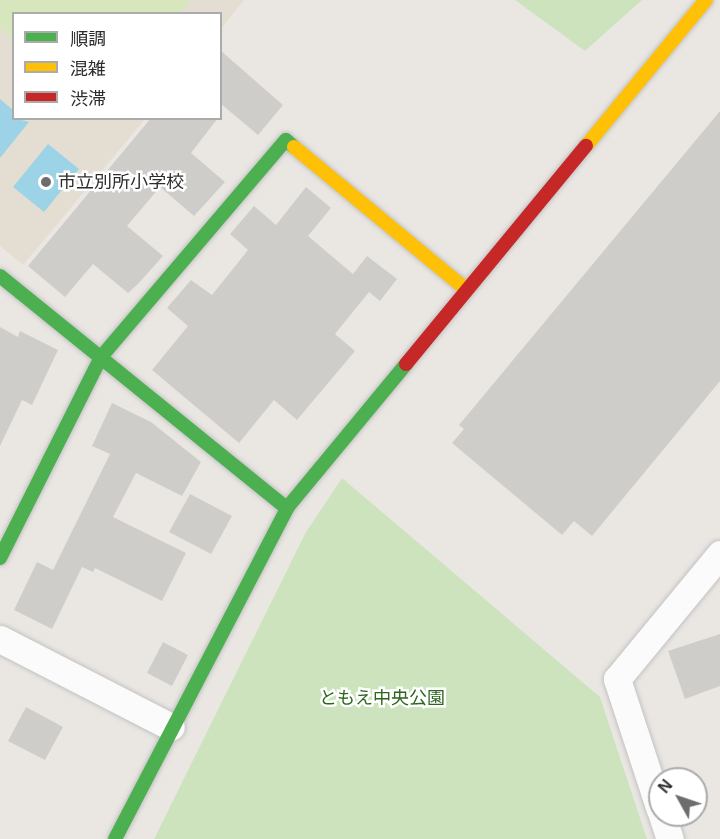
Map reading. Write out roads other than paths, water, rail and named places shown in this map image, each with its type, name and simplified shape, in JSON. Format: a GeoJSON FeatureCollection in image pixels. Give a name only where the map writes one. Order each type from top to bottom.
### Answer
{"type":"FeatureCollection","features":[{"type":"Feature","properties":{"kind":"street"},"geometry":{"type":"LineString","coordinates":[[115,839],[171,726],[287,508],[706,0]]}},
{"type":"Feature","properties":{"kind":"street"},"geometry":{"type":"LineString","coordinates":[[0,558],[101,357],[286,140],[467,290]]}},
{"type":"Feature","properties":{"kind":"street"},"geometry":{"type":"LineString","coordinates":[[0,276],[287,508]]}},
{"type":"Feature","properties":{"kind":"street"},"geometry":{"type":"LineString","coordinates":[[648,774],[617,680],[720,554]]}},
{"type":"Feature","properties":{"kind":"street"},"geometry":{"type":"LineString","coordinates":[[0,639],[171,726]]}},
{"type":"Feature","properties":{"kind":"water"},"geometry":{"type":"Polygon","coordinates":[[[0,99],[12,109],[12,120],[29,122],[0,158],[0,99]]]}},
{"type":"Feature","properties":{"kind":"water"},"geometry":{"type":"Polygon","coordinates":[[[48,144],[79,169],[44,212],[13,187],[48,144]]]}},
{"type":"Feature","properties":{"kind":"place","name":"市立別所小学校"},"geometry":{"type":"Point","coordinates":[46,182]}},
{"type":"Feature","properties":{"kind":"park label","name":"ともえ中央公園"},"geometry":{"type":"Point","coordinates":[382,698]}}]}
